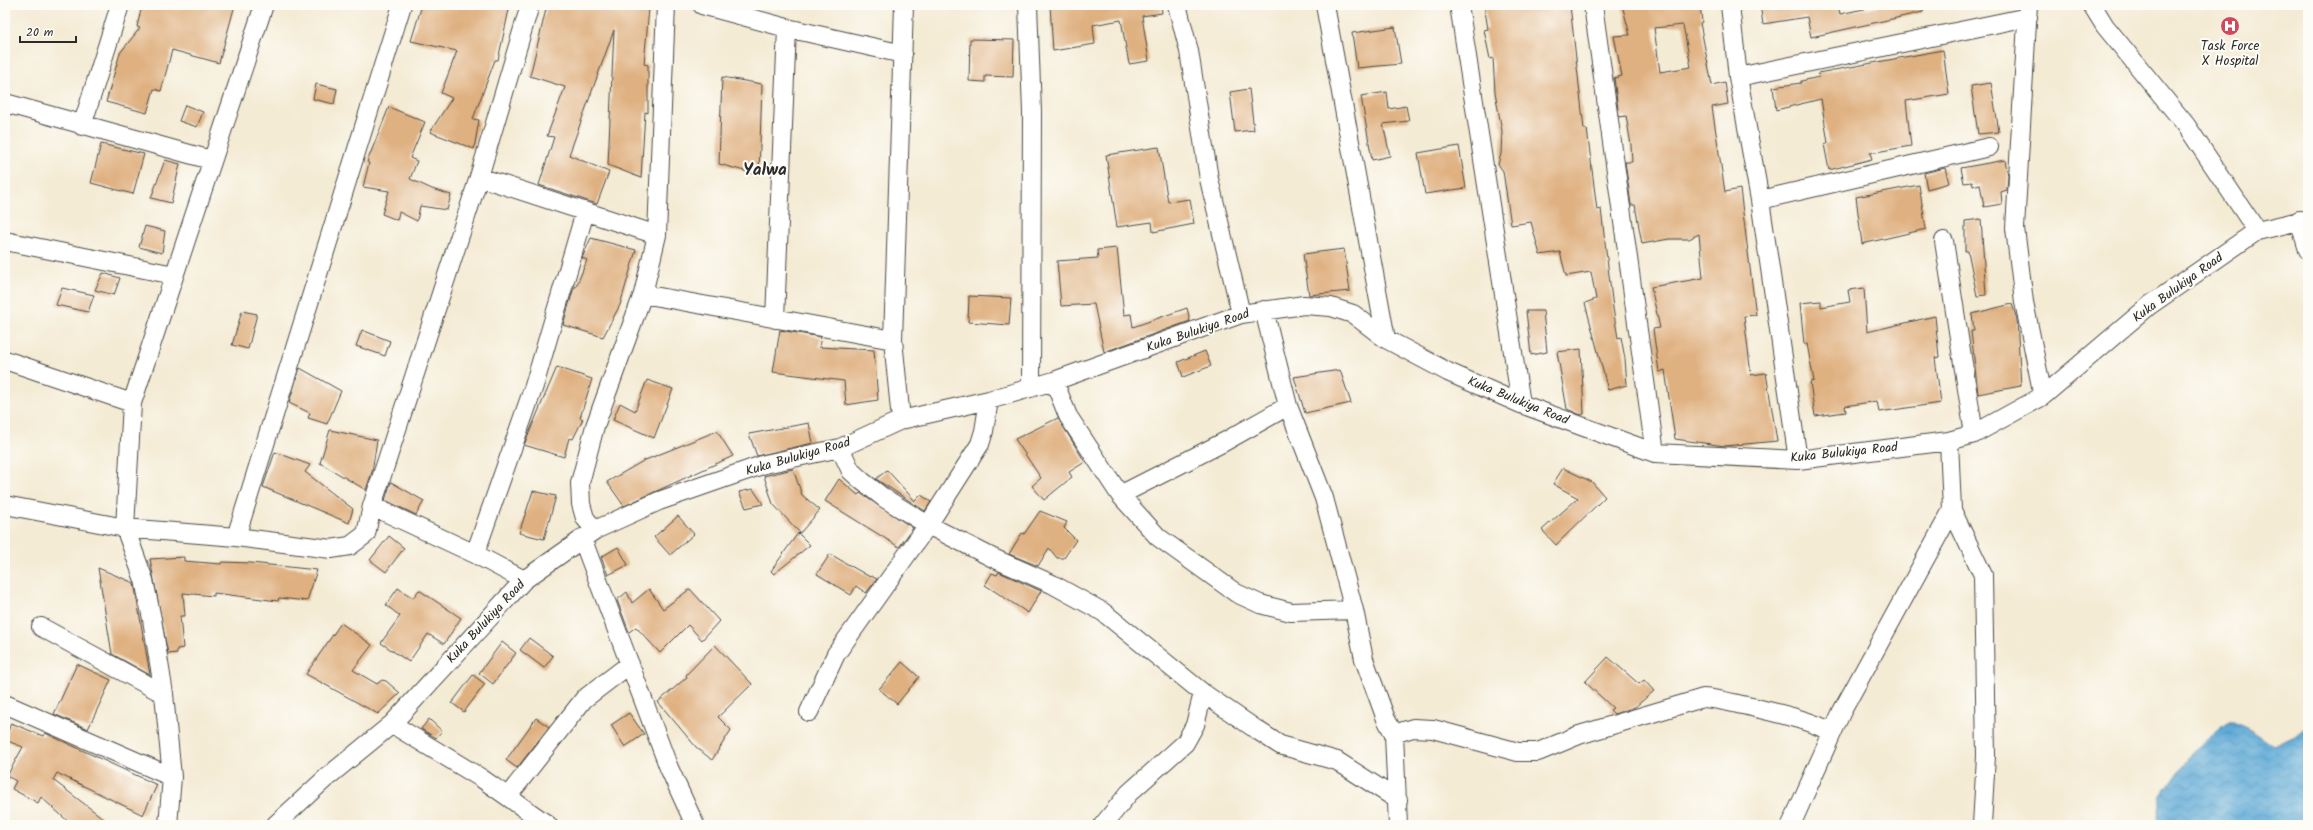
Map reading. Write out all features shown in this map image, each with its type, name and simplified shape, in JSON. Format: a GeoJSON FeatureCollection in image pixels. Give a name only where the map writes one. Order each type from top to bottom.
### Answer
{"type":"FeatureCollection","features":[{"type":"Feature","properties":{"kind":"street"},"geometry":{"type":"LineString","coordinates":[[82,126],[120,5]]}},
{"type":"Feature","properties":{"kind":"street"},"geometry":{"type":"LineString","coordinates":[[168,825],[172,777],[164,694],[144,580],[125,528],[132,403],[211,160],[264,5]]}},
{"type":"Feature","properties":{"kind":"street"},"geometry":{"type":"LineString","coordinates":[[236,537],[402,5]]}},
{"type":"Feature","properties":{"kind":"street"},"geometry":{"type":"LineString","coordinates":[[6,506],[125,528],[236,537],[331,549],[350,546],[366,534],[372,506],[479,177],[530,5]]}},
{"type":"Feature","properties":{"kind":"street"},"geometry":{"type":"LineString","coordinates":[[666,5],[657,235],[643,294],[595,426],[580,483],[581,504],[588,534],[630,664],[670,768],[695,825]]}},
{"type":"Feature","properties":{"kind":"street"},"geometry":{"type":"LineString","coordinates":[[702,5],[787,28],[903,54]]}},
{"type":"Feature","properties":{"kind":"street"},"geometry":{"type":"LineString","coordinates":[[901,420],[893,340],[904,5]]}},
{"type":"Feature","properties":{"kind":"street"},"geometry":{"type":"LineString","coordinates":[[1028,5],[1032,112],[1031,388]]}},
{"type":"Feature","properties":{"kind":"street"},"geometry":{"type":"LineString","coordinates":[[1177,5],[1189,51],[1209,179],[1241,314]]}},
{"type":"Feature","properties":{"kind":"street"},"geometry":{"type":"LineString","coordinates":[[1325,5],[1386,339]]}},
{"type":"Feature","properties":{"kind":"street"},"geometry":{"type":"LineString","coordinates":[[1459,5],[1521,404]]}},
{"type":"Feature","properties":{"kind":"street"},"geometry":{"type":"LineString","coordinates":[[1593,5],[1655,453]]}},
{"type":"Feature","properties":{"kind":"street"},"geometry":{"type":"LineString","coordinates":[[1730,5],[1738,77],[1760,200],[1798,460]]}},
{"type":"Feature","properties":{"kind":"street"},"geometry":{"type":"LineString","coordinates":[[2092,5],[2105,26],[2186,125],[2257,231]]}},
{"type":"Feature","properties":{"kind":"street"},"geometry":{"type":"LineString","coordinates":[[1738,77],[2028,11],[2015,228],[2024,302],[2043,396]]}},
{"type":"Feature","properties":{"kind":"street"},"geometry":{"type":"LineString","coordinates":[[775,318],[787,28]]}},
{"type":"Feature","properties":{"kind":"street"},"geometry":{"type":"LineString","coordinates":[[5,103],[82,126],[211,160]]}},
{"type":"Feature","properties":{"kind":"street"},"geometry":{"type":"LineString","coordinates":[[1760,200],[1989,148]]}},
{"type":"Feature","properties":{"kind":"street"},"geometry":{"type":"LineString","coordinates":[[479,177],[657,235]]}},
{"type":"Feature","properties":{"kind":"street"},"geometry":{"type":"LineString","coordinates":[[475,554],[534,386],[585,212]]}},
{"type":"Feature","properties":{"kind":"street"},"geometry":{"type":"LineString","coordinates":[[2304,219],[2308,250]]}},
{"type":"Feature","properties":{"kind":"street","name":"Kuka Bulukiya Road"},"geometry":{"type":"LineString","coordinates":[[285,823],[326,778],[392,724],[524,580],[588,534],[659,501],[765,464],[840,448],[901,420],[989,400],[1054,381],[1241,314],[1304,305],[1331,306],[1353,314],[1386,339],[1448,372],[1521,404],[1655,453],[1798,460],[1949,441],[1974,434],[2043,396],[2150,306],[2257,231],[2304,219]]}},
{"type":"Feature","properties":{"kind":"street"},"geometry":{"type":"LineString","coordinates":[[5,240],[174,275]]}},
{"type":"Feature","properties":{"kind":"street"},"geometry":{"type":"LineString","coordinates":[[1944,241],[1974,434]]}},
{"type":"Feature","properties":{"kind":"street"},"geometry":{"type":"LineString","coordinates":[[643,294],[893,340]]}},
{"type":"Feature","properties":{"kind":"street"},"geometry":{"type":"LineString","coordinates":[[1264,310],[1288,406],[1324,498],[1354,610],[1364,659],[1386,719],[1394,734],[1398,825]]}},
{"type":"Feature","properties":{"kind":"street"},"geometry":{"type":"LineString","coordinates":[[5,360],[132,403]]}},
{"type":"Feature","properties":{"kind":"street"},"geometry":{"type":"LineString","coordinates":[[1054,381],[1068,416],[1120,495],[1158,537],[1236,592],[1260,604],[1291,612],[1354,610]]}},
{"type":"Feature","properties":{"kind":"street"},"geometry":{"type":"LineString","coordinates":[[809,712],[836,654],[928,525],[980,444],[984,432],[989,400]]}},
{"type":"Feature","properties":{"kind":"street"},"geometry":{"type":"LineString","coordinates":[[1120,495],[1224,442],[1288,406]]}},
{"type":"Feature","properties":{"kind":"street"},"geometry":{"type":"LineString","coordinates":[[1949,441],[1952,510],[1983,575],[1986,756],[1982,825]]}},
{"type":"Feature","properties":{"kind":"street"},"geometry":{"type":"LineString","coordinates":[[840,448],[851,471],[884,498],[928,525],[993,558],[1052,584],[1103,612],[1203,693],[1280,745],[1338,761],[1398,800]]}},
{"type":"Feature","properties":{"kind":"street"},"geometry":{"type":"LineString","coordinates":[[372,506],[475,554],[524,580]]}},
{"type":"Feature","properties":{"kind":"street"},"geometry":{"type":"LineString","coordinates":[[1791,825],[1832,732],[1952,510]]}},
{"type":"Feature","properties":{"kind":"street"},"geometry":{"type":"LineString","coordinates":[[41,627],[164,694]]}},
{"type":"Feature","properties":{"kind":"street"},"geometry":{"type":"LineString","coordinates":[[508,796],[584,700],[630,664]]}},
{"type":"Feature","properties":{"kind":"street"},"geometry":{"type":"LineString","coordinates":[[1103,825],[1128,793],[1185,742],[1195,725],[1203,693]]}},
{"type":"Feature","properties":{"kind":"street"},"geometry":{"type":"LineString","coordinates":[[1394,734],[1413,728],[1432,729],[1518,752],[1538,752],[1579,735],[1703,698],[1721,699],[1813,722],[1832,732]]}},
{"type":"Feature","properties":{"kind":"street"},"geometry":{"type":"LineString","coordinates":[[5,704],[172,777]]}},
{"type":"Feature","properties":{"kind":"street"},"geometry":{"type":"LineString","coordinates":[[392,724],[508,796],[548,825]]}},
{"type":"Feature","properties":{"kind":"water"},"geometry":{"type":"Polygon","coordinates":[[[2230,721],[2251,730],[2274,746],[2295,736],[2308,725],[2308,825],[2156,825],[2162,795],[2192,752],[2230,721]]]}},
{"type":"Feature","properties":{"kind":"building"},"geometry":{"type":"Polygon","coordinates":[[[142,5],[235,5],[219,63],[172,50],[161,91],[154,89],[147,113],[106,102],[120,53],[140,28],[137,27],[142,5]]]}},
{"type":"Feature","properties":{"kind":"building"},"geometry":{"type":"Polygon","coordinates":[[[422,5],[510,5],[498,60],[495,60],[473,119],[479,120],[474,149],[430,132],[452,98],[441,93],[457,51],[411,41],[422,5]]]}},
{"type":"Feature","properties":{"kind":"building"},"geometry":{"type":"Polygon","coordinates":[[[547,5],[638,5],[649,8],[644,64],[648,65],[648,113],[645,112],[641,178],[608,165],[614,30],[569,155],[609,172],[597,204],[539,185],[554,137],[547,136],[565,87],[530,76],[547,5]]]}},
{"type":"Feature","properties":{"kind":"building"},"geometry":{"type":"Polygon","coordinates":[[[1050,5],[1161,5],[1162,13],[1142,16],[1149,61],[1129,64],[1121,20],[1093,25],[1095,44],[1053,51],[1050,5]]]}},
{"type":"Feature","properties":{"kind":"building"},"geometry":{"type":"Polygon","coordinates":[[[1484,5],[1570,5],[1584,129],[1587,129],[1597,210],[1601,209],[1613,308],[1618,338],[1621,337],[1625,359],[1627,385],[1608,390],[1585,303],[1596,299],[1591,272],[1566,276],[1560,252],[1540,255],[1531,222],[1511,225],[1503,171],[1498,164],[1501,154],[1502,131],[1495,92],[1493,58],[1490,59],[1484,30],[1488,29],[1484,5]]]}},
{"type":"Feature","properties":{"kind":"building"},"geometry":{"type":"Polygon","coordinates":[[[1622,5],[1700,5],[1702,22],[1700,23],[1712,85],[1725,82],[1728,104],[1712,107],[1725,192],[1740,189],[1756,315],[1744,316],[1751,375],[1766,373],[1777,441],[1725,446],[1675,439],[1665,370],[1659,372],[1653,329],[1660,328],[1651,287],[1703,278],[1699,234],[1689,239],[1669,239],[1642,244],[1635,205],[1631,205],[1625,162],[1632,162],[1631,145],[1626,116],[1619,117],[1614,78],[1622,76],[1614,36],[1630,35],[1622,5]],[[1683,25],[1654,28],[1660,72],[1691,67],[1683,25]]]}},
{"type":"Feature","properties":{"kind":"building"},"geometry":{"type":"Polygon","coordinates":[[[1760,5],[1838,5],[1840,14],[1883,5],[1923,5],[1923,12],[1811,37],[1807,17],[1763,24],[1760,5]]]}},
{"type":"Feature","properties":{"kind":"building"},"geometry":{"type":"Polygon","coordinates":[[[1395,27],[1401,64],[1357,68],[1352,33],[1395,27]]]}},
{"type":"Feature","properties":{"kind":"building"},"geometry":{"type":"Polygon","coordinates":[[[970,39],[1014,40],[1013,77],[985,76],[985,82],[969,81],[970,39]]]}},
{"type":"Feature","properties":{"kind":"building"},"geometry":{"type":"Polygon","coordinates":[[[1943,50],[1949,94],[1906,101],[1911,146],[1870,153],[1872,159],[1829,170],[1824,144],[1828,143],[1821,99],[1776,110],[1773,87],[1801,83],[1801,81],[1819,77],[1818,73],[1943,50]]]}},
{"type":"Feature","properties":{"kind":"building"},"geometry":{"type":"Polygon","coordinates":[[[722,77],[762,84],[759,175],[719,164],[722,77]]]}},
{"type":"Feature","properties":{"kind":"building"},"geometry":{"type":"Polygon","coordinates":[[[1991,83],[1999,132],[1978,134],[1971,86],[1991,83]]]}},
{"type":"Feature","properties":{"kind":"building"},"geometry":{"type":"Polygon","coordinates":[[[316,84],[337,89],[334,104],[313,99],[316,84]]]}},
{"type":"Feature","properties":{"kind":"building"},"geometry":{"type":"Polygon","coordinates":[[[1249,89],[1254,130],[1235,132],[1230,92],[1249,89]]]}},
{"type":"Feature","properties":{"kind":"building"},"geometry":{"type":"Polygon","coordinates":[[[1387,92],[1389,109],[1406,106],[1409,121],[1383,124],[1390,156],[1372,160],[1361,96],[1387,92]]]}},
{"type":"Feature","properties":{"kind":"building"},"geometry":{"type":"Polygon","coordinates":[[[185,105],[203,112],[197,127],[179,121],[185,105]]]}},
{"type":"Feature","properties":{"kind":"building"},"geometry":{"type":"Polygon","coordinates":[[[389,107],[425,122],[410,158],[417,161],[410,179],[432,189],[451,195],[447,210],[420,206],[417,221],[399,212],[397,220],[382,214],[389,191],[363,187],[369,163],[367,162],[389,107]]]}},
{"type":"Feature","properties":{"kind":"building"},"geometry":{"type":"Polygon","coordinates":[[[101,144],[144,154],[133,194],[91,183],[101,144]]]}},
{"type":"Feature","properties":{"kind":"building"},"geometry":{"type":"Polygon","coordinates":[[[1459,146],[1466,188],[1425,194],[1418,153],[1459,146]]]}},
{"type":"Feature","properties":{"kind":"building"},"geometry":{"type":"Polygon","coordinates":[[[1159,147],[1168,202],[1190,199],[1194,224],[1153,232],[1152,222],[1117,227],[1106,155],[1159,147]]]}},
{"type":"Feature","properties":{"kind":"building"},"geometry":{"type":"Polygon","coordinates":[[[165,160],[180,164],[171,203],[151,198],[165,160]]]}},
{"type":"Feature","properties":{"kind":"building"},"geometry":{"type":"Polygon","coordinates":[[[2005,160],[2008,175],[2007,190],[2001,192],[2002,204],[1984,207],[1980,184],[1973,186],[1972,182],[1964,183],[1961,168],[2005,160]]]}},
{"type":"Feature","properties":{"kind":"building"},"geometry":{"type":"Polygon","coordinates":[[[1945,168],[1949,183],[1927,189],[1924,173],[1945,168]]]}},
{"type":"Feature","properties":{"kind":"building"},"geometry":{"type":"Polygon","coordinates":[[[1919,185],[1926,229],[1862,244],[1856,197],[1919,185]]]}},
{"type":"Feature","properties":{"kind":"building"},"geometry":{"type":"Polygon","coordinates":[[[1981,219],[1986,295],[1977,296],[1968,251],[1965,251],[1965,221],[1981,219]]]}},
{"type":"Feature","properties":{"kind":"building"},"geometry":{"type":"Polygon","coordinates":[[[145,226],[165,231],[162,253],[139,247],[145,226]]]}},
{"type":"Feature","properties":{"kind":"building"},"geometry":{"type":"Polygon","coordinates":[[[591,238],[636,250],[620,305],[603,337],[563,325],[574,287],[576,287],[587,260],[582,258],[591,238]]]}},
{"type":"Feature","properties":{"kind":"building"},"geometry":{"type":"Polygon","coordinates":[[[1117,248],[1124,315],[1131,314],[1133,327],[1187,308],[1190,321],[1104,352],[1094,304],[1061,306],[1057,261],[1098,258],[1097,250],[1117,248]]]}},
{"type":"Feature","properties":{"kind":"building"},"geometry":{"type":"Polygon","coordinates":[[[1344,249],[1350,291],[1309,295],[1303,254],[1344,249]]]}},
{"type":"Feature","properties":{"kind":"building"},"geometry":{"type":"Polygon","coordinates":[[[103,273],[120,278],[114,295],[95,290],[103,273]]]}},
{"type":"Feature","properties":{"kind":"building"},"geometry":{"type":"Polygon","coordinates":[[[62,288],[94,295],[88,312],[56,305],[62,288]]]}},
{"type":"Feature","properties":{"kind":"building"},"geometry":{"type":"Polygon","coordinates":[[[1864,288],[1867,332],[1935,316],[1939,357],[1935,358],[1941,403],[1879,412],[1877,401],[1845,406],[1846,412],[1815,416],[1810,382],[1814,381],[1807,344],[1804,344],[1800,303],[1821,301],[1821,307],[1850,302],[1848,290],[1864,288]]]}},
{"type":"Feature","properties":{"kind":"building"},"geometry":{"type":"Polygon","coordinates":[[[969,296],[1011,298],[1009,325],[968,322],[969,296]]]}},
{"type":"Feature","properties":{"kind":"building"},"geometry":{"type":"Polygon","coordinates":[[[2012,304],[2017,320],[2021,386],[1978,394],[1971,331],[1974,331],[1972,314],[2012,304]]]}},
{"type":"Feature","properties":{"kind":"building"},"geometry":{"type":"Polygon","coordinates":[[[242,311],[257,314],[248,349],[232,345],[242,311]]]}},
{"type":"Feature","properties":{"kind":"building"},"geometry":{"type":"Polygon","coordinates":[[[1526,311],[1543,311],[1547,352],[1531,355],[1526,311]]]}},
{"type":"Feature","properties":{"kind":"building"},"geometry":{"type":"Polygon","coordinates":[[[362,330],[390,341],[385,356],[356,346],[362,330]]]}},
{"type":"Feature","properties":{"kind":"building"},"geometry":{"type":"Polygon","coordinates":[[[780,330],[821,337],[819,347],[874,350],[878,400],[846,405],[844,381],[773,372],[780,330]]]}},
{"type":"Feature","properties":{"kind":"building"},"geometry":{"type":"Polygon","coordinates":[[[1581,349],[1584,414],[1581,415],[1567,409],[1557,352],[1581,349]]]}},
{"type":"Feature","properties":{"kind":"building"},"geometry":{"type":"Polygon","coordinates":[[[1205,351],[1211,366],[1183,377],[1178,362],[1205,351]]]}},
{"type":"Feature","properties":{"kind":"building"},"geometry":{"type":"Polygon","coordinates":[[[557,367],[592,379],[580,418],[583,419],[573,439],[569,438],[564,457],[524,445],[557,367]]]}},
{"type":"Feature","properties":{"kind":"building"},"geometry":{"type":"Polygon","coordinates":[[[300,368],[341,391],[327,424],[308,418],[310,413],[289,403],[300,368]]]}},
{"type":"Feature","properties":{"kind":"building"},"geometry":{"type":"Polygon","coordinates":[[[1340,370],[1351,403],[1305,413],[1294,377],[1340,370]]]}},
{"type":"Feature","properties":{"kind":"building"},"geometry":{"type":"Polygon","coordinates":[[[647,380],[673,389],[654,438],[613,420],[620,403],[635,411],[647,380]]]}},
{"type":"Feature","properties":{"kind":"building"},"geometry":{"type":"Polygon","coordinates":[[[1058,418],[1085,462],[1069,472],[1072,477],[1044,500],[1032,486],[1041,478],[1015,439],[1058,418]]]}},
{"type":"Feature","properties":{"kind":"building"},"geometry":{"type":"Polygon","coordinates":[[[809,423],[813,443],[757,456],[749,434],[809,423]]]}},
{"type":"Feature","properties":{"kind":"building"},"geometry":{"type":"Polygon","coordinates":[[[330,430],[377,440],[372,472],[366,490],[320,463],[330,430]]]}},
{"type":"Feature","properties":{"kind":"building"},"geometry":{"type":"Polygon","coordinates":[[[717,431],[733,456],[624,506],[607,482],[643,461],[717,431]]]}},
{"type":"Feature","properties":{"kind":"building"},"geometry":{"type":"Polygon","coordinates":[[[275,452],[310,465],[305,472],[353,509],[349,523],[263,487],[275,452]]]}},
{"type":"Feature","properties":{"kind":"building"},"geometry":{"type":"Polygon","coordinates":[[[1563,468],[1592,482],[1605,497],[1556,545],[1542,530],[1578,498],[1553,484],[1563,468]]]}},
{"type":"Feature","properties":{"kind":"building"},"geometry":{"type":"Polygon","coordinates":[[[793,469],[802,495],[820,510],[800,533],[773,504],[764,476],[793,469]]]}},
{"type":"Feature","properties":{"kind":"building"},"geometry":{"type":"Polygon","coordinates":[[[887,470],[915,501],[921,495],[931,502],[925,511],[876,479],[887,470]]]}},
{"type":"Feature","properties":{"kind":"building"},"geometry":{"type":"Polygon","coordinates":[[[839,479],[858,495],[860,493],[913,528],[899,547],[825,501],[839,479]]]}},
{"type":"Feature","properties":{"kind":"building"},"geometry":{"type":"Polygon","coordinates":[[[391,482],[424,501],[416,515],[385,500],[391,482]]]}},
{"type":"Feature","properties":{"kind":"building"},"geometry":{"type":"Polygon","coordinates":[[[753,489],[763,504],[746,508],[739,492],[753,489]]]}},
{"type":"Feature","properties":{"kind":"building"},"geometry":{"type":"Polygon","coordinates":[[[533,491],[556,496],[544,539],[519,533],[533,491]]]}},
{"type":"Feature","properties":{"kind":"building"},"geometry":{"type":"Polygon","coordinates":[[[1040,511],[1067,522],[1064,528],[1076,540],[1064,558],[1057,558],[1049,548],[1038,566],[1009,554],[1022,533],[1024,534],[1040,511]]]}},
{"type":"Feature","properties":{"kind":"building"},"geometry":{"type":"Polygon","coordinates":[[[678,516],[694,534],[670,555],[654,537],[678,516]]]}},
{"type":"Feature","properties":{"kind":"building"},"geometry":{"type":"Polygon","coordinates":[[[798,533],[810,545],[774,574],[771,571],[798,533]]]}},
{"type":"Feature","properties":{"kind":"building"},"geometry":{"type":"Polygon","coordinates":[[[389,536],[404,548],[386,572],[370,560],[389,536]]]}},
{"type":"Feature","properties":{"kind":"building"},"geometry":{"type":"Polygon","coordinates":[[[618,547],[628,565],[608,575],[601,557],[618,547]]]}},
{"type":"Feature","properties":{"kind":"building"},"geometry":{"type":"Polygon","coordinates":[[[830,554],[870,577],[871,576],[877,579],[866,593],[856,586],[851,595],[817,574],[830,554]]]}},
{"type":"Feature","properties":{"kind":"building"},"geometry":{"type":"Polygon","coordinates":[[[184,557],[184,561],[221,564],[222,562],[251,563],[317,570],[307,601],[279,598],[278,601],[214,593],[214,596],[183,593],[185,616],[180,616],[183,648],[177,649],[177,653],[168,654],[150,559],[184,557]]]}},
{"type":"Feature","properties":{"kind":"building"},"geometry":{"type":"Polygon","coordinates":[[[98,568],[134,583],[150,675],[112,654],[98,568]]]}},
{"type":"Feature","properties":{"kind":"building"},"geometry":{"type":"Polygon","coordinates":[[[999,572],[1041,591],[1028,613],[985,585],[992,573],[997,575],[999,572]]]}},
{"type":"Feature","properties":{"kind":"building"},"geometry":{"type":"Polygon","coordinates":[[[398,588],[413,598],[419,590],[461,618],[444,644],[428,634],[409,662],[381,643],[400,616],[386,605],[398,588]]]}},
{"type":"Feature","properties":{"kind":"building"},"geometry":{"type":"Polygon","coordinates":[[[649,589],[663,609],[690,589],[719,621],[702,640],[688,625],[660,653],[636,627],[629,632],[617,600],[627,592],[632,603],[649,589]]]}},
{"type":"Feature","properties":{"kind":"building"},"geometry":{"type":"Polygon","coordinates":[[[341,623],[372,645],[353,670],[377,684],[382,680],[386,681],[400,693],[378,714],[306,674],[341,623]]]}},
{"type":"Feature","properties":{"kind":"building"},"geometry":{"type":"Polygon","coordinates":[[[529,638],[553,656],[544,668],[520,650],[529,638]]]}},
{"type":"Feature","properties":{"kind":"building"},"geometry":{"type":"Polygon","coordinates":[[[502,642],[516,653],[493,684],[479,673],[502,642]]]}},
{"type":"Feature","properties":{"kind":"building"},"geometry":{"type":"Polygon","coordinates":[[[715,645],[752,684],[718,717],[731,730],[712,760],[696,747],[658,702],[687,677],[686,675],[715,645]]]}},
{"type":"Feature","properties":{"kind":"building"},"geometry":{"type":"Polygon","coordinates":[[[1608,657],[1639,684],[1644,680],[1654,691],[1635,707],[1614,714],[1610,710],[1613,708],[1585,682],[1608,657]]]}},
{"type":"Feature","properties":{"kind":"building"},"geometry":{"type":"Polygon","coordinates":[[[902,662],[919,677],[897,704],[879,689],[902,662]]]}},
{"type":"Feature","properties":{"kind":"building"},"geometry":{"type":"Polygon","coordinates":[[[77,664],[111,680],[88,729],[54,714],[77,664]]]}},
{"type":"Feature","properties":{"kind":"building"},"geometry":{"type":"Polygon","coordinates":[[[473,675],[485,684],[464,712],[452,703],[473,675]]]}},
{"type":"Feature","properties":{"kind":"building"},"geometry":{"type":"Polygon","coordinates":[[[629,713],[644,734],[625,747],[611,725],[629,713]]]}},
{"type":"Feature","properties":{"kind":"building"},"geometry":{"type":"Polygon","coordinates":[[[536,718],[549,727],[517,768],[506,760],[536,718]]]}},
{"type":"Feature","properties":{"kind":"building"},"geometry":{"type":"Polygon","coordinates":[[[429,719],[442,731],[436,738],[421,729],[429,719]]]}},
{"type":"Feature","properties":{"kind":"building"},"geometry":{"type":"Polygon","coordinates":[[[11,723],[43,736],[45,733],[157,785],[143,815],[57,773],[53,780],[112,825],[72,825],[41,797],[38,803],[12,789],[16,781],[7,776],[23,747],[5,740],[11,723]]]}},
{"type":"Feature","properties":{"kind":"place","name":"Task Force X Hospital"},"geometry":{"type":"Point","coordinates":[2230,26]}},
{"type":"Feature","properties":{"kind":"district","name":"Yalwa"},"geometry":{"type":"Point","coordinates":[765,170]}}]}
